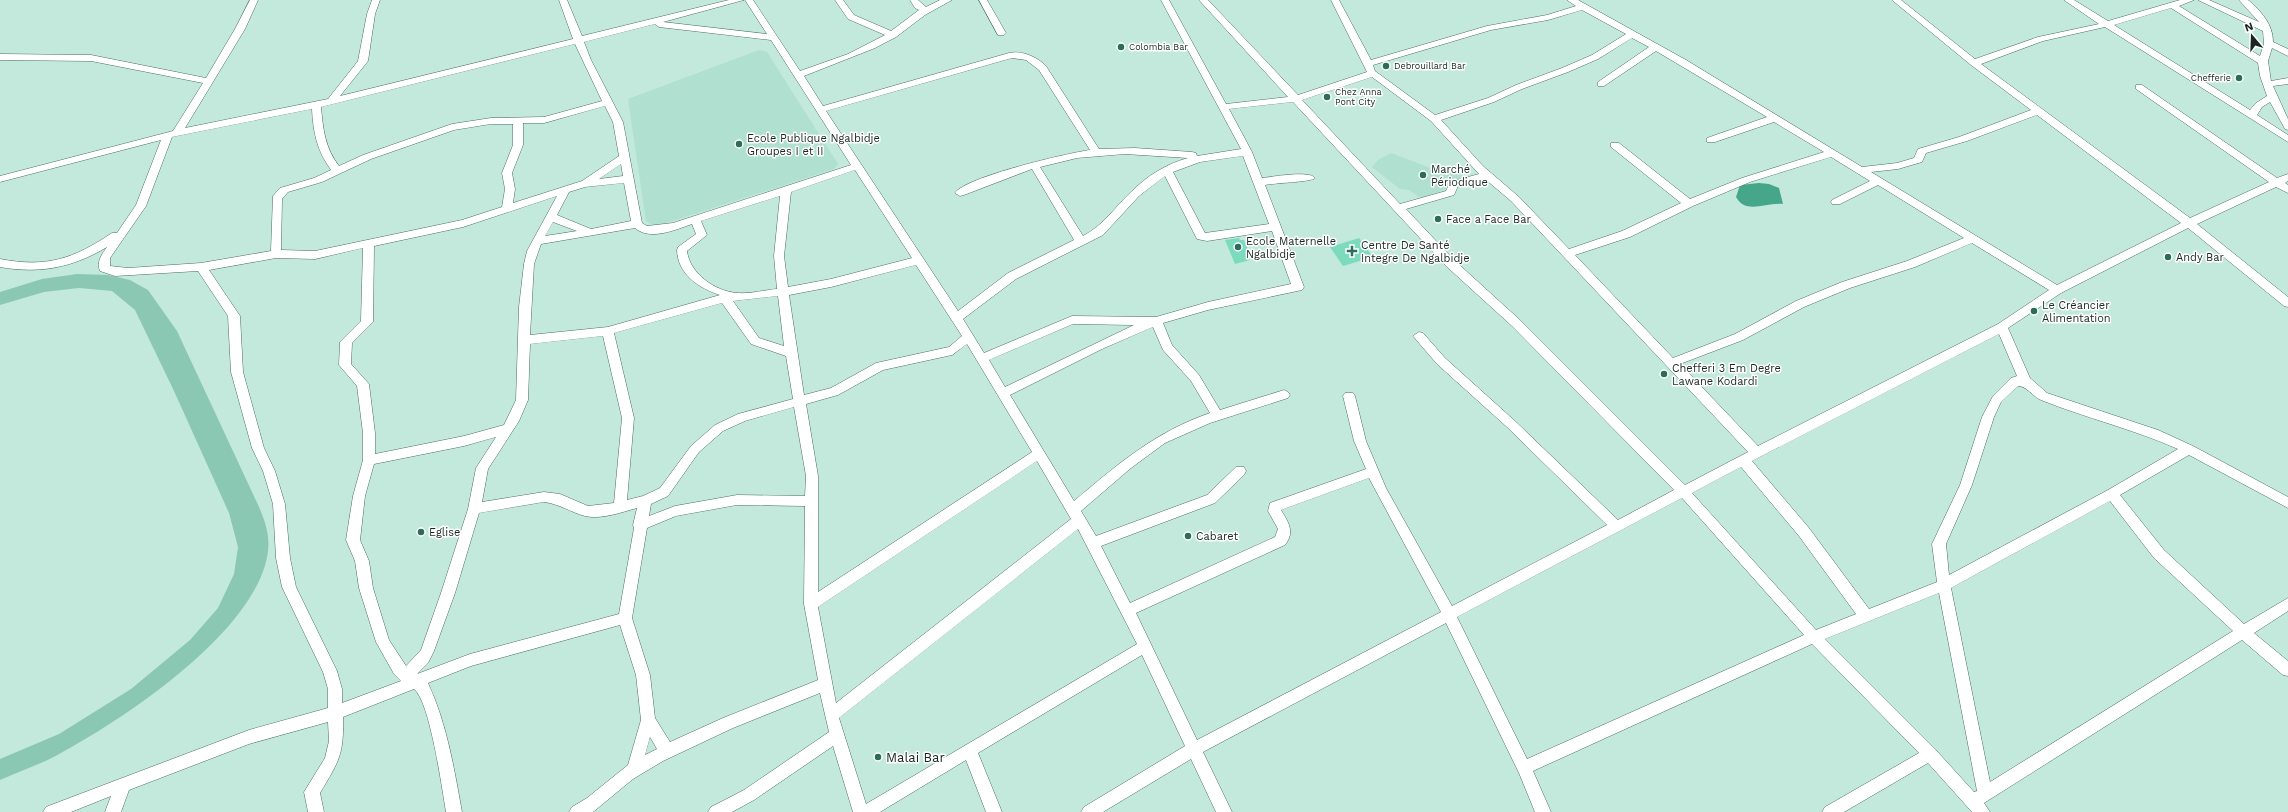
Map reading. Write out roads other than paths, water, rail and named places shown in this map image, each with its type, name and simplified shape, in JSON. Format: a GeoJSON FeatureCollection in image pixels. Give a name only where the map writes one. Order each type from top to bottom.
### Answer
{"type":"FeatureCollection","features":[{"type":"Feature","properties":{"kind":"street"},"geometry":{"type":"LineString","coordinates":[[254,0],[240,29],[172,134],[145,196],[132,221],[105,258],[104,268],[115,272],[201,267],[276,254],[315,255],[463,223],[584,184],[628,179]]}},
{"type":"Feature","properties":{"kind":"street"},"geometry":{"type":"LineString","coordinates":[[332,100],[363,60],[371,14],[376,0]]}},
{"type":"Feature","properties":{"kind":"street"},"geometry":{"type":"LineString","coordinates":[[563,0],[586,60],[618,122],[623,158],[637,224],[644,230],[650,231],[695,219],[786,191],[858,166]]}},
{"type":"Feature","properties":{"kind":"street"},"geometry":{"type":"LineString","coordinates":[[0,179],[172,134],[316,105],[740,0]]}},
{"type":"Feature","properties":{"kind":"street"},"geometry":{"type":"LineString","coordinates":[[749,0],[822,108],[983,358],[1075,516],[1093,543],[1145,646],[1224,812]]}},
{"type":"Feature","properties":{"kind":"street"},"geometry":{"type":"LineString","coordinates":[[839,0],[851,16],[892,35]]}},
{"type":"Feature","properties":{"kind":"street"},"geometry":{"type":"LineString","coordinates":[[799,75],[862,51],[892,35],[916,7],[927,11],[939,3],[948,0]]}},
{"type":"Feature","properties":{"kind":"street"},"geometry":{"type":"LineString","coordinates":[[983,0],[1001,33]]}},
{"type":"Feature","properties":{"kind":"street"},"geometry":{"type":"LineString","coordinates":[[1004,392],[1156,321],[1224,302],[1298,287],[1260,182],[1247,152],[1165,0]]}},
{"type":"Feature","properties":{"kind":"street"},"geometry":{"type":"LineString","coordinates":[[1204,0],[1295,99],[1450,262],[1516,323],[1684,492],[1814,637],[1930,754],[1977,807],[1985,793],[2288,604]]}},
{"type":"Feature","properties":{"kind":"street"},"geometry":{"type":"LineString","coordinates":[[1336,0],[1344,20],[1370,68],[1434,119],[1488,175],[1515,199],[1757,453]]}},
{"type":"Feature","properties":{"kind":"street"},"geometry":{"type":"LineString","coordinates":[[1896,0],[1974,63],[2189,223],[2288,303]]}},
{"type":"Feature","properties":{"kind":"street"},"geometry":{"type":"LineString","coordinates":[[2068,0],[2252,114],[2288,139]]}},
{"type":"Feature","properties":{"kind":"street"},"geometry":{"type":"LineString","coordinates":[[1974,63],[2041,39],[2107,24],[2190,0]]}},
{"type":"Feature","properties":{"kind":"street"},"geometry":{"type":"LineString","coordinates":[[2202,0],[2266,29]]}},
{"type":"Feature","properties":{"kind":"street"},"geometry":{"type":"LineString","coordinates":[[2243,0],[2260,15],[2266,29],[2269,43],[2262,60],[2272,97],[2288,127]]}},
{"type":"Feature","properties":{"kind":"street"},"geometry":{"type":"LineString","coordinates":[[1222,108],[1295,99],[1370,68],[1484,30],[1548,17],[1571,3],[1583,7],[1655,47],[1878,180],[2057,290]]}},
{"type":"Feature","properties":{"kind":"street"},"geometry":{"type":"LineString","coordinates":[[2173,6],[2262,60]]}},
{"type":"Feature","properties":{"kind":"street"},"geometry":{"type":"LineString","coordinates":[[652,23],[774,38]]}},
{"type":"Feature","properties":{"kind":"street"},"geometry":{"type":"LineString","coordinates":[[1434,119],[1491,100],[1519,87],[1565,70],[1595,57],[1632,34]]}},
{"type":"Feature","properties":{"kind":"street"},"geometry":{"type":"LineString","coordinates":[[2269,43],[2288,53]]}},
{"type":"Feature","properties":{"kind":"street"},"geometry":{"type":"LineString","coordinates":[[1601,84],[1655,47]]}},
{"type":"Feature","properties":{"kind":"street"},"geometry":{"type":"LineString","coordinates":[[822,108],[1012,55],[1026,56],[1036,61],[1043,68],[1097,153]]}},
{"type":"Feature","properties":{"kind":"street"},"geometry":{"type":"LineString","coordinates":[[0,57],[40,56],[91,58],[207,81]]}},
{"type":"Feature","properties":{"kind":"street"},"geometry":{"type":"LineString","coordinates":[[2269,84],[2288,81]]}},
{"type":"Feature","properties":{"kind":"street"},"geometry":{"type":"LineString","coordinates":[[2139,87],[2288,190]]}},
{"type":"Feature","properties":{"kind":"street"},"geometry":{"type":"LineString","coordinates":[[2252,114],[2259,105],[2272,97]]}},
{"type":"Feature","properties":{"kind":"street"},"geometry":{"type":"LineString","coordinates":[[276,254],[277,198],[284,190],[318,180],[367,157],[452,127],[491,121],[544,120],[608,102]]}},
{"type":"Feature","properties":{"kind":"street"},"geometry":{"type":"LineString","coordinates":[[316,105],[316,125],[320,141],[326,156],[338,171]]}},
{"type":"Feature","properties":{"kind":"street"},"geometry":{"type":"LineString","coordinates":[[1861,170],[1898,166],[1918,160],[1922,151],[1963,139],[2037,110]]}},
{"type":"Feature","properties":{"kind":"street"},"geometry":{"type":"LineString","coordinates":[[1711,140],[1775,118]]}},
{"type":"Feature","properties":{"kind":"street"},"geometry":{"type":"LineString","coordinates":[[507,208],[510,189],[507,173],[518,145],[518,121]]}},
{"type":"Feature","properties":{"kind":"street"},"geometry":{"type":"LineString","coordinates":[[1615,145],[1689,204]]}},
{"type":"Feature","properties":{"kind":"street"},"geometry":{"type":"LineString","coordinates":[[960,193],[1000,176],[1035,166],[1097,153],[1125,151],[1203,156],[1247,152]]}},
{"type":"Feature","properties":{"kind":"street"},"geometry":{"type":"LineString","coordinates":[[1567,254],[1626,234],[1689,204],[1746,180],[1832,153]]}},
{"type":"Feature","properties":{"kind":"street"},"geometry":{"type":"LineString","coordinates":[[957,318],[1012,276],[1081,242],[1111,223],[1134,195],[1166,169],[1181,162],[1203,156]]}},
{"type":"Feature","properties":{"kind":"street"},"geometry":{"type":"LineString","coordinates":[[584,184],[623,158]]}},
{"type":"Feature","properties":{"kind":"street"},"geometry":{"type":"LineString","coordinates":[[1035,166],[1081,242]]}},
{"type":"Feature","properties":{"kind":"street"},"geometry":{"type":"LineString","coordinates":[[1166,169],[1201,236],[1207,237],[1276,227]]}},
{"type":"Feature","properties":{"kind":"street"},"geometry":{"type":"LineString","coordinates":[[1398,208],[1450,193],[1454,184],[1488,175]]}},
{"type":"Feature","properties":{"kind":"street"},"geometry":{"type":"LineString","coordinates":[[1089,812],[1194,749],[1743,460],[2002,327],[2057,290],[2189,223],[2288,177]]}},
{"type":"Feature","properties":{"kind":"street"},"geometry":{"type":"LineString","coordinates":[[1260,182],[1288,178],[1310,178]]}},
{"type":"Feature","properties":{"kind":"street"},"geometry":{"type":"LineString","coordinates":[[1836,202],[1878,180]]}},
{"type":"Feature","properties":{"kind":"street"},"geometry":{"type":"LineString","coordinates":[[411,679],[427,651],[448,594],[474,509],[482,468],[506,429],[515,418],[522,400],[528,269],[532,251],[566,189]]}},
{"type":"Feature","properties":{"kind":"street"},"geometry":{"type":"LineString","coordinates":[[786,191],[779,256],[791,353],[812,476],[811,604],[831,716],[861,812]]}},
{"type":"Feature","properties":{"kind":"street"},"geometry":{"type":"LineString","coordinates":[[550,216],[591,233]]}},
{"type":"Feature","properties":{"kind":"street"},"geometry":{"type":"LineString","coordinates":[[695,219],[702,235],[682,250],[686,266],[698,281],[730,297],[745,330],[755,341],[791,353]]}},
{"type":"Feature","properties":{"kind":"street"},"geometry":{"type":"LineString","coordinates":[[0,262],[37,268],[54,266],[79,259],[117,235],[132,221]]}},
{"type":"Feature","properties":{"kind":"street"},"geometry":{"type":"LineString","coordinates":[[538,241],[637,224]]}},
{"type":"Feature","properties":{"kind":"street"},"geometry":{"type":"LineString","coordinates":[[1671,363],[1739,337],[1800,304],[1973,239]]}},
{"type":"Feature","properties":{"kind":"street"},"geometry":{"type":"LineString","coordinates":[[368,243],[367,322],[346,342],[346,365],[363,384],[369,433],[369,460],[359,496],[353,530],[353,540],[362,561],[366,588],[383,642],[399,669],[422,687],[428,698],[442,745],[454,812]]}},
{"type":"Feature","properties":{"kind":"street"},"geometry":{"type":"LineString","coordinates":[[524,340],[608,332],[730,297],[783,292],[867,275],[919,260]]}},
{"type":"Feature","properties":{"kind":"street"},"geometry":{"type":"LineString","coordinates":[[201,267],[234,316],[237,372],[258,448],[269,471],[279,504],[283,558],[289,587],[330,671],[335,689],[336,741],[332,760],[312,792],[316,812]]}},
{"type":"Feature","properties":{"kind":"street"},"geometry":{"type":"LineString","coordinates":[[983,358],[1045,333],[1072,320],[1156,321]]}},
{"type":"Feature","properties":{"kind":"street"},"geometry":{"type":"LineString","coordinates":[[1156,321],[1167,347],[1195,378],[1218,417]]}},
{"type":"Feature","properties":{"kind":"street"},"geometry":{"type":"LineString","coordinates":[[2002,327],[2025,381],[2029,386],[2051,399],[2154,433],[2189,449],[2288,503]]}},
{"type":"Feature","properties":{"kind":"street"},"geometry":{"type":"LineString","coordinates":[[608,332],[623,390],[628,418],[620,507]]}},
{"type":"Feature","properties":{"kind":"street"},"geometry":{"type":"LineString","coordinates":[[474,509],[544,497],[560,499],[587,511],[620,507],[645,501],[664,492],[695,448],[709,434],[742,417],[799,400],[834,392],[880,366],[952,351],[969,336]]}},
{"type":"Feature","properties":{"kind":"street"},"geometry":{"type":"LineString","coordinates":[[1419,336],[1441,362],[1511,424],[1617,527]]}},
{"type":"Feature","properties":{"kind":"street"},"geometry":{"type":"LineString","coordinates":[[1985,793],[1944,586],[1939,544],[1966,485],[1985,424],[1997,399],[2007,386],[2015,381],[2025,381]]}},
{"type":"Feature","properties":{"kind":"street"},"geometry":{"type":"LineString","coordinates":[[831,716],[1075,516],[1128,464],[1161,440],[1192,425],[1284,395]]}},
{"type":"Feature","properties":{"kind":"street"},"geometry":{"type":"LineString","coordinates":[[1349,396],[1360,441],[1380,489],[1449,614],[1524,768],[1543,812]]}},
{"type":"Feature","properties":{"kind":"street"},"geometry":{"type":"LineString","coordinates":[[369,460],[464,441],[506,429]]}},
{"type":"Feature","properties":{"kind":"street"},"geometry":{"type":"LineString","coordinates":[[1524,768],[1814,637],[1944,586],[2112,494],[2189,449]]}},
{"type":"Feature","properties":{"kind":"street"},"geometry":{"type":"LineString","coordinates":[[811,604],[1040,454]]}},
{"type":"Feature","properties":{"kind":"street"},"geometry":{"type":"LineString","coordinates":[[1743,460],[1804,532],[1866,616]]}},
{"type":"Feature","properties":{"kind":"street"},"geometry":{"type":"LineString","coordinates":[[1093,543],[1211,499],[1240,471]]}},
{"type":"Feature","properties":{"kind":"street"},"geometry":{"type":"LineString","coordinates":[[1127,611],[1280,541],[1284,537],[1284,524],[1274,510],[1282,503],[1373,472]]}},
{"type":"Feature","properties":{"kind":"street"},"geometry":{"type":"LineString","coordinates":[[2112,494],[2159,554],[2243,632],[2288,670]]}},
{"type":"Feature","properties":{"kind":"street"},"geometry":{"type":"LineString","coordinates":[[639,525],[675,511],[737,500],[812,501]]}},
{"type":"Feature","properties":{"kind":"street"},"geometry":{"type":"LineString","coordinates":[[634,769],[648,720],[643,675],[625,618],[639,525],[645,501]]}},
{"type":"Feature","properties":{"kind":"street"},"geometry":{"type":"LineString","coordinates":[[51,812],[73,808],[124,783],[249,737],[336,713],[411,679],[517,646],[625,618]]}},
{"type":"Feature","properties":{"kind":"street"},"geometry":{"type":"LineString","coordinates":[[866,812],[1145,646]]}},
{"type":"Feature","properties":{"kind":"street"},"geometry":{"type":"LineString","coordinates":[[577,812],[595,802],[634,769],[667,751],[744,715],[825,684]]}},
{"type":"Feature","properties":{"kind":"street"},"geometry":{"type":"LineString","coordinates":[[648,720],[667,751]]}},
{"type":"Feature","properties":{"kind":"street"},"geometry":{"type":"LineString","coordinates":[[716,812],[749,795],[836,736]]}},
{"type":"Feature","properties":{"kind":"street"},"geometry":{"type":"LineString","coordinates":[[970,750],[994,812]]}},
{"type":"Feature","properties":{"kind":"street"},"geometry":{"type":"LineString","coordinates":[[1830,812],[1930,754]]}},
{"type":"Feature","properties":{"kind":"street"},"geometry":{"type":"LineString","coordinates":[[113,812],[124,783]]}},
{"type":"Feature","properties":{"kind":"place","name":"Colombia Bar"},"geometry":{"type":"Point","coordinates":[1121,47]}},
{"type":"Feature","properties":{"kind":"place","name":"Debrouillard Bar"},"geometry":{"type":"Point","coordinates":[1386,66]}},
{"type":"Feature","properties":{"kind":"place","name":"Chefferie"},"geometry":{"type":"Point","coordinates":[2239,78]}},
{"type":"Feature","properties":{"kind":"place","name":"Chez Anna Pont City"},"geometry":{"type":"Point","coordinates":[1327,97]}},
{"type":"Feature","properties":{"kind":"place","name":"Ecole Publique Ngalbidje Groupes I et II"},"geometry":{"type":"Point","coordinates":[739,144]}},
{"type":"Feature","properties":{"kind":"place","name":"Marché Périodique"},"geometry":{"type":"Point","coordinates":[1423,175]}},
{"type":"Feature","properties":{"kind":"place","name":"Face a Face Bar"},"geometry":{"type":"Point","coordinates":[1438,219]}},
{"type":"Feature","properties":{"kind":"place","name":"Ecole Maternelle Ngalbidje"},"geometry":{"type":"Point","coordinates":[1238,247]}},
{"type":"Feature","properties":{"kind":"place","name":"Centre De Santé Integre De Ngalbidje"},"geometry":{"type":"Point","coordinates":[1352,251]}},
{"type":"Feature","properties":{"kind":"place","name":"Andy Bar"},"geometry":{"type":"Point","coordinates":[2168,257]}},
{"type":"Feature","properties":{"kind":"place","name":"Le Créancier Alimentation"},"geometry":{"type":"Point","coordinates":[2034,311]}},
{"type":"Feature","properties":{"kind":"place","name":"Chefferi 3 Em Degre Lawane Kodardi"},"geometry":{"type":"Point","coordinates":[1664,374]}},
{"type":"Feature","properties":{"kind":"place","name":"Eglise"},"geometry":{"type":"Point","coordinates":[421,532]}},
{"type":"Feature","properties":{"kind":"place","name":"Cabaret"},"geometry":{"type":"Point","coordinates":[1188,536]}},
{"type":"Feature","properties":{"kind":"place","name":"Malai Bar"},"geometry":{"type":"Point","coordinates":[878,757]}}]}
